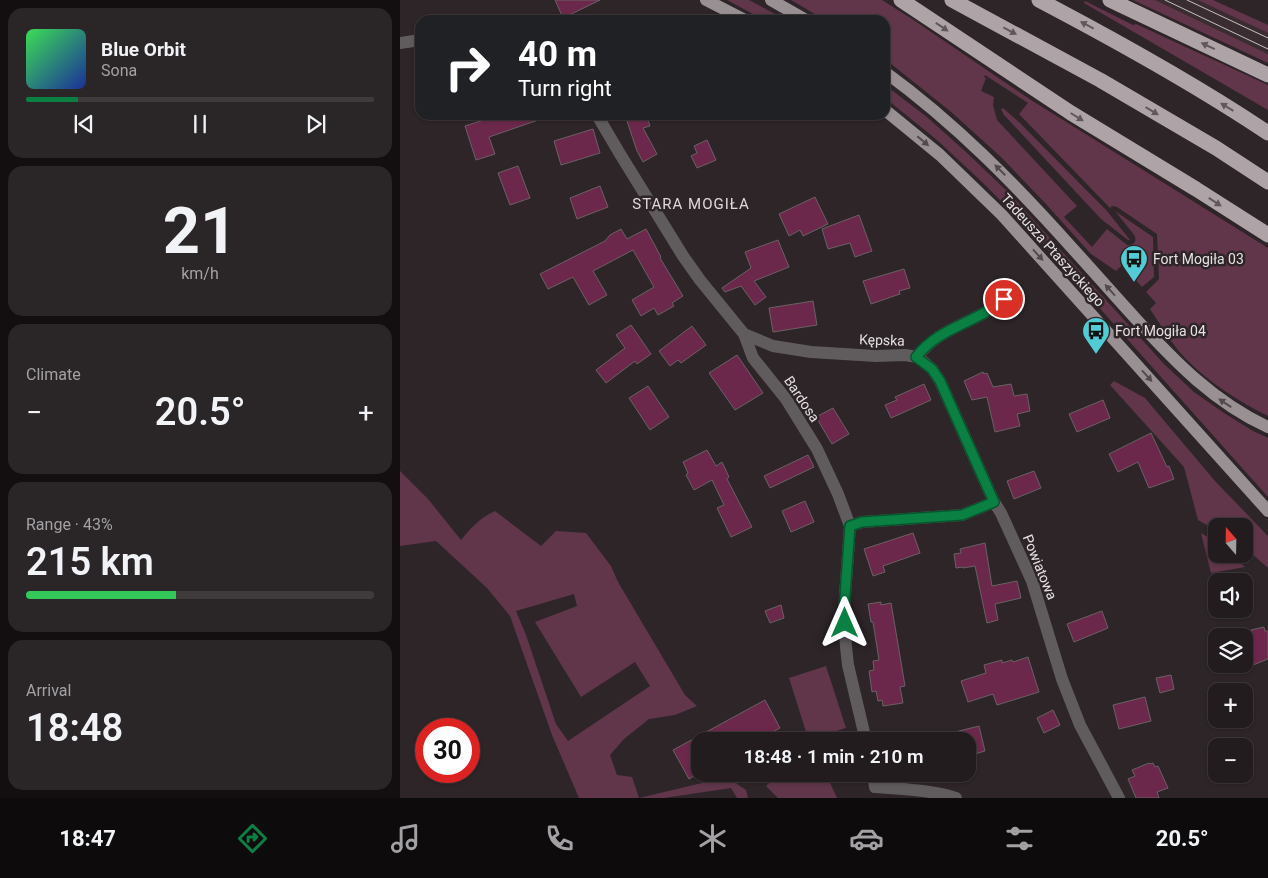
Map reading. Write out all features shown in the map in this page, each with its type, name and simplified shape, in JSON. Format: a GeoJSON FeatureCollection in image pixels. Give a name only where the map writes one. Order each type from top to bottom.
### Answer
{"type":"FeatureCollection","features":[{"type":"Feature","properties":{"kind":"highway"},"geometry":{"type":"LineString","coordinates":[[901,0],[1071,113],[1268,235]]}},
{"type":"Feature","properties":{"kind":"highway"},"geometry":{"type":"LineString","coordinates":[[952,0],[1100,80],[1216,148],[1268,182]]}},
{"type":"Feature","properties":{"kind":"highway"},"geometry":{"type":"LineString","coordinates":[[1039,0],[1113,39],[1268,134]]}},
{"type":"Feature","properties":{"kind":"highway"},"geometry":{"type":"LineString","coordinates":[[1110,0],[1268,75]]}},
{"type":"Feature","properties":{"kind":"main road"},"geometry":{"type":"LineString","coordinates":[[706,0],[735,15]]}},
{"type":"Feature","properties":{"kind":"main road"},"geometry":{"type":"LineString","coordinates":[[770,0],[797,15]]}},
{"type":"Feature","properties":{"kind":"main road","name":"Tadeusza Ptaszyckiego"},"geometry":{"type":"LineString","coordinates":[[890,76],[948,122],[1000,170],[1179,365],[1201,385],[1228,405],[1268,427]]}},
{"type":"Feature","properties":{"kind":"main road","name":"Tadeusza Ptaszyckiego"},"geometry":{"type":"LineString","coordinates":[[890,114],[940,155],[1002,215],[1268,511]]}},
{"type":"Feature","properties":{"kind":"street"},"geometry":{"type":"LineString","coordinates":[[400,43],[415,41]]}},
{"type":"Feature","properties":{"kind":"street","name":"Bardosa"},"geometry":{"type":"LineString","coordinates":[[601,120],[687,262],[744,334],[753,358],[786,400],[817,449],[838,494],[850,526],[844,610],[846,647],[848,665],[864,732]]}},
{"type":"Feature","properties":{"kind":"street","name":"Kępska"},"geometry":{"type":"LineString","coordinates":[[744,334],[773,346],[811,352],[916,357],[935,339],[986,312],[1004,299]]}},
{"type":"Feature","properties":{"kind":"street","name":"Powiatowa"},"geometry":{"type":"LineString","coordinates":[[916,357],[932,369],[940,381],[994,502],[1001,513],[1032,581],[1062,679],[1080,725],[1119,798]]}},
{"type":"Feature","properties":{"kind":"street"},"geometry":{"type":"LineString","coordinates":[[850,526],[862,522],[962,515],[994,502]]}},
{"type":"Feature","properties":{"kind":"street"},"geometry":{"type":"LineString","coordinates":[[874,782],[875,787],[918,790],[956,798]]}},
{"type":"Feature","properties":{"kind":"shaded area"},"geometry":{"type":"Polygon","coordinates":[[[727,0],[749,0],[777,15],[755,15],[727,0]]]}},
{"type":"Feature","properties":{"kind":"shaded area"},"geometry":{"type":"Polygon","coordinates":[[[791,0],[882,0],[1031,100],[1268,248],[1268,416],[1235,398],[1215,384],[1195,368],[1176,348],[1150,309],[1156,303],[1146,292],[1159,279],[1157,234],[1117,207],[1112,206],[1110,208],[1019,114],[1028,103],[985,75],[984,77],[986,78],[981,91],[994,97],[993,105],[997,120],[1077,206],[1064,217],[1092,247],[1107,229],[1127,245],[1134,243],[1135,236],[1115,211],[1153,237],[1154,277],[1142,287],[1122,265],[1116,271],[1091,254],[1001,157],[950,111],[890,63],[890,15],[816,15],[791,0]]]}},
{"type":"Feature","properties":{"kind":"shaded area"},"geometry":{"type":"Polygon","coordinates":[[[1133,0],[1155,0],[1268,54],[1268,63],[1133,0]]]}},
{"type":"Feature","properties":{"kind":"shaded area"},"geometry":{"type":"Polygon","coordinates":[[[1155,0],[1198,0],[1268,33],[1268,54],[1155,0]]]}},
{"type":"Feature","properties":{"kind":"shaded area"},"geometry":{"type":"Polygon","coordinates":[[[1198,0],[1213,0],[1268,25],[1268,33],[1198,0]]]}},
{"type":"Feature","properties":{"kind":"shaded area"},"geometry":{"type":"Polygon","coordinates":[[[1085,1],[1133,25],[1136,24],[1268,85],[1268,110],[1084,3],[1085,1]]]}},
{"type":"Feature","properties":{"kind":"shaded area"},"geometry":{"type":"Polygon","coordinates":[[[890,89],[927,117],[1010,194],[1164,364],[1194,392],[1224,413],[1268,438],[1268,497],[1030,230],[937,140],[890,102],[890,89]]]}},
{"type":"Feature","properties":{"kind":"shaded area"},"geometry":{"type":"Polygon","coordinates":[[[1003,108],[1107,211],[1130,240],[1101,219],[1004,115],[1001,109],[1003,108]]]}},
{"type":"Feature","properties":{"kind":"shaded area"},"geometry":{"type":"Polygon","coordinates":[[[1114,381],[1145,398],[1215,481],[1251,518],[1208,518],[1208,526],[1198,520],[1184,467],[1110,385],[1114,381]]]}},
{"type":"Feature","properties":{"kind":"shaded area"},"geometry":{"type":"Polygon","coordinates":[[[400,471],[428,499],[461,540],[480,520],[495,511],[541,546],[556,531],[586,533],[611,566],[618,582],[685,695],[697,706],[675,715],[649,719],[624,739],[610,755],[617,775],[632,777],[639,798],[579,798],[552,735],[510,616],[487,588],[436,541],[400,546],[400,471]],[[574,594],[516,611],[556,724],[568,741],[650,686],[635,662],[581,697],[535,622],[577,606],[574,594]]]}},
{"type":"Feature","properties":{"kind":"shaded area"},"geometry":{"type":"Polygon","coordinates":[[[1253,520],[1268,536],[1268,568],[1253,555],[1253,520]]]}},
{"type":"Feature","properties":{"kind":"shaded area"},"geometry":{"type":"Polygon","coordinates":[[[1201,533],[1208,537],[1208,561],[1201,533]]]}},
{"type":"Feature","properties":{"kind":"shaded area"},"geometry":{"type":"Polygon","coordinates":[[[1208,563],[1240,563],[1245,567],[1211,573],[1208,563]]]}},
{"type":"Feature","properties":{"kind":"shaded area"},"geometry":{"type":"Polygon","coordinates":[[[826,666],[846,728],[833,732],[806,732],[789,678],[826,666]]]}},
{"type":"Feature","properties":{"kind":"shaded area"},"geometry":{"type":"Polygon","coordinates":[[[706,782],[736,782],[746,790],[748,798],[737,798],[731,788],[664,798],[639,798],[706,782]]]}},
{"type":"Feature","properties":{"kind":"shaded area"},"geometry":{"type":"Polygon","coordinates":[[[770,782],[830,782],[837,798],[778,798],[766,786],[770,782]]]}},
{"type":"Feature","properties":{"kind":"building"},"geometry":{"type":"Polygon","coordinates":[[[555,0],[600,0],[569,15],[562,15],[555,0]]]}},
{"type":"Feature","properties":{"kind":"building"},"geometry":{"type":"Polygon","coordinates":[[[484,120],[538,120],[489,137],[495,154],[476,160],[465,126],[484,120]]]}},
{"type":"Feature","properties":{"kind":"building"},"geometry":{"type":"Polygon","coordinates":[[[627,120],[648,120],[650,126],[643,128],[657,154],[643,162],[637,151],[627,120]]]}},
{"type":"Feature","properties":{"kind":"building"},"geometry":{"type":"Polygon","coordinates":[[[593,129],[600,153],[561,165],[554,141],[593,129]]]}},
{"type":"Feature","properties":{"kind":"building"},"geometry":{"type":"Polygon","coordinates":[[[707,140],[716,160],[697,168],[691,156],[697,153],[694,146],[707,140]]]}},
{"type":"Feature","properties":{"kind":"building"},"geometry":{"type":"Polygon","coordinates":[[[518,166],[530,198],[510,205],[498,173],[518,166]]]}},
{"type":"Feature","properties":{"kind":"building"},"geometry":{"type":"Polygon","coordinates":[[[600,186],[608,207],[577,219],[570,198],[600,186]]]}},
{"type":"Feature","properties":{"kind":"building"},"geometry":{"type":"Polygon","coordinates":[[[815,197],[828,224],[803,236],[800,230],[789,236],[779,214],[815,197]]]}},
{"type":"Feature","properties":{"kind":"building"},"geometry":{"type":"Polygon","coordinates":[[[859,215],[872,251],[855,257],[850,243],[828,249],[822,229],[859,215]]]}},
{"type":"Feature","properties":{"kind":"building"},"geometry":{"type":"Polygon","coordinates":[[[621,229],[627,239],[646,229],[660,258],[683,296],[672,303],[674,306],[658,315],[654,308],[641,316],[632,300],[654,287],[633,250],[593,271],[607,295],[589,305],[573,277],[548,289],[540,274],[605,241],[610,235],[621,229]]]}},
{"type":"Feature","properties":{"kind":"building"},"geometry":{"type":"Polygon","coordinates":[[[778,240],[789,267],[754,281],[766,297],[755,305],[741,286],[725,292],[722,288],[751,268],[745,252],[778,240]]]}},
{"type":"Feature","properties":{"kind":"building"},"geometry":{"type":"Polygon","coordinates":[[[904,269],[910,288],[899,291],[900,294],[871,304],[863,281],[904,269]]]}},
{"type":"Feature","properties":{"kind":"building"},"geometry":{"type":"Polygon","coordinates":[[[813,301],[817,325],[773,332],[769,308],[813,301]]]}},
{"type":"Feature","properties":{"kind":"building"},"geometry":{"type":"Polygon","coordinates":[[[631,325],[651,354],[637,364],[635,361],[606,383],[596,370],[625,348],[616,335],[631,325]]]}},
{"type":"Feature","properties":{"kind":"building"},"geometry":{"type":"Polygon","coordinates":[[[692,326],[706,345],[681,363],[678,360],[670,366],[659,351],[692,326]]]}},
{"type":"Feature","properties":{"kind":"building"},"geometry":{"type":"Polygon","coordinates":[[[737,355],[763,393],[735,410],[709,373],[737,355]]]}},
{"type":"Feature","properties":{"kind":"building"},"geometry":{"type":"Polygon","coordinates":[[[983,372],[984,374],[987,373],[993,387],[1011,384],[1014,396],[1027,394],[1030,411],[1017,414],[1020,426],[995,432],[987,397],[972,400],[964,381],[983,372]]]}},
{"type":"Feature","properties":{"kind":"building"},"geometry":{"type":"Polygon","coordinates":[[[924,384],[931,400],[891,418],[885,405],[897,400],[895,397],[924,384]]]}},
{"type":"Feature","properties":{"kind":"building"},"geometry":{"type":"Polygon","coordinates":[[[648,386],[669,417],[650,430],[629,398],[648,386]]]}},
{"type":"Feature","properties":{"kind":"building"},"geometry":{"type":"Polygon","coordinates":[[[1103,400],[1110,418],[1077,432],[1069,414],[1103,400]]]}},
{"type":"Feature","properties":{"kind":"building"},"geometry":{"type":"Polygon","coordinates":[[[833,408],[849,434],[832,444],[816,417],[833,408]]]}},
{"type":"Feature","properties":{"kind":"building"},"geometry":{"type":"Polygon","coordinates":[[[1151,433],[1174,479],[1149,488],[1138,462],[1118,472],[1109,454],[1151,433]]]}},
{"type":"Feature","properties":{"kind":"building"},"geometry":{"type":"Polygon","coordinates":[[[707,450],[716,466],[722,462],[729,477],[727,479],[752,527],[731,537],[717,508],[724,505],[712,480],[694,490],[686,475],[688,473],[683,462],[707,450]]]}},
{"type":"Feature","properties":{"kind":"building"},"geometry":{"type":"Polygon","coordinates":[[[808,455],[814,467],[770,488],[764,476],[808,455]]]}},
{"type":"Feature","properties":{"kind":"building"},"geometry":{"type":"Polygon","coordinates":[[[1034,471],[1041,488],[1014,499],[1007,481],[1034,471]]]}},
{"type":"Feature","properties":{"kind":"building"},"geometry":{"type":"Polygon","coordinates":[[[805,501],[814,522],[791,532],[782,511],[805,501]]]}},
{"type":"Feature","properties":{"kind":"building"},"geometry":{"type":"Polygon","coordinates":[[[913,533],[920,553],[883,566],[885,572],[873,576],[864,549],[913,533]]]}},
{"type":"Feature","properties":{"kind":"building"},"geometry":{"type":"Polygon","coordinates":[[[985,543],[992,586],[1017,581],[1021,598],[995,604],[998,620],[987,623],[975,566],[956,568],[954,554],[961,553],[960,549],[985,543]]]}},
{"type":"Feature","properties":{"kind":"building"},"geometry":{"type":"Polygon","coordinates":[[[881,602],[881,605],[891,603],[905,686],[900,687],[903,703],[883,706],[882,700],[878,701],[876,691],[872,692],[869,671],[874,670],[873,661],[879,660],[868,604],[881,602]]]}},
{"type":"Feature","properties":{"kind":"building"},"geometry":{"type":"Polygon","coordinates":[[[781,605],[784,618],[770,623],[765,611],[781,605]]]}},
{"type":"Feature","properties":{"kind":"building"},"geometry":{"type":"Polygon","coordinates":[[[1102,611],[1108,628],[1074,642],[1067,624],[1102,611]]]}},
{"type":"Feature","properties":{"kind":"building"},"geometry":{"type":"Polygon","coordinates":[[[1264,627],[1265,631],[1268,631],[1268,659],[1253,665],[1253,630],[1264,627]]]}},
{"type":"Feature","properties":{"kind":"building"},"geometry":{"type":"Polygon","coordinates":[[[1028,657],[1039,692],[997,705],[993,694],[968,702],[961,681],[986,673],[984,665],[1002,660],[1002,663],[1012,660],[1013,662],[1028,657]]]}},
{"type":"Feature","properties":{"kind":"building"},"geometry":{"type":"Polygon","coordinates":[[[1171,675],[1174,689],[1160,693],[1156,678],[1171,675]]]}},
{"type":"Feature","properties":{"kind":"building"},"geometry":{"type":"Polygon","coordinates":[[[1145,697],[1151,721],[1119,729],[1113,705],[1145,697]]]}},
{"type":"Feature","properties":{"kind":"building"},"geometry":{"type":"Polygon","coordinates":[[[765,700],[780,728],[773,732],[706,732],[765,700]]]}},
{"type":"Feature","properties":{"kind":"building"},"geometry":{"type":"Polygon","coordinates":[[[1053,710],[1060,725],[1044,733],[1037,718],[1053,710]]]}},
{"type":"Feature","properties":{"kind":"building"},"geometry":{"type":"Polygon","coordinates":[[[979,726],[985,751],[976,754],[976,732],[955,732],[979,726]]]}},
{"type":"Feature","properties":{"kind":"building"},"geometry":{"type":"Polygon","coordinates":[[[691,740],[691,778],[689,779],[673,750],[691,740]]]}},
{"type":"Feature","properties":{"kind":"building"},"geometry":{"type":"Polygon","coordinates":[[[1153,763],[1155,767],[1158,766],[1168,788],[1157,792],[1159,798],[1136,798],[1128,779],[1135,776],[1132,770],[1153,763]]]}},
{"type":"Feature","properties":{"kind":"tram line"},"geometry":{"type":"LineString","coordinates":[[1165,0],[1268,49]]}},
{"type":"Feature","properties":{"kind":"tram line"},"geometry":{"type":"LineString","coordinates":[[1187,0],[1268,38]]}},
{"type":"Feature","properties":{"kind":"place","name":"Fort Mogiła 03"},"geometry":{"type":"Point","coordinates":[1134,283]}},
{"type":"Feature","properties":{"kind":"place","name":"Fort Mogiła 04"},"geometry":{"type":"Point","coordinates":[1096,355]}},
{"type":"Feature","properties":{"kind":"district","name":"STARA MOGIŁA"},"geometry":{"type":"Point","coordinates":[691,204]}},
{"type":"Feature","properties":{"kind":"route"},"geometry":{"type":"LineString","coordinates":[[845,623],[844,610],[850,526],[862,522],[962,515],[994,502],[940,381],[932,369],[916,357],[935,339],[986,312],[1004,299]]}}]}
